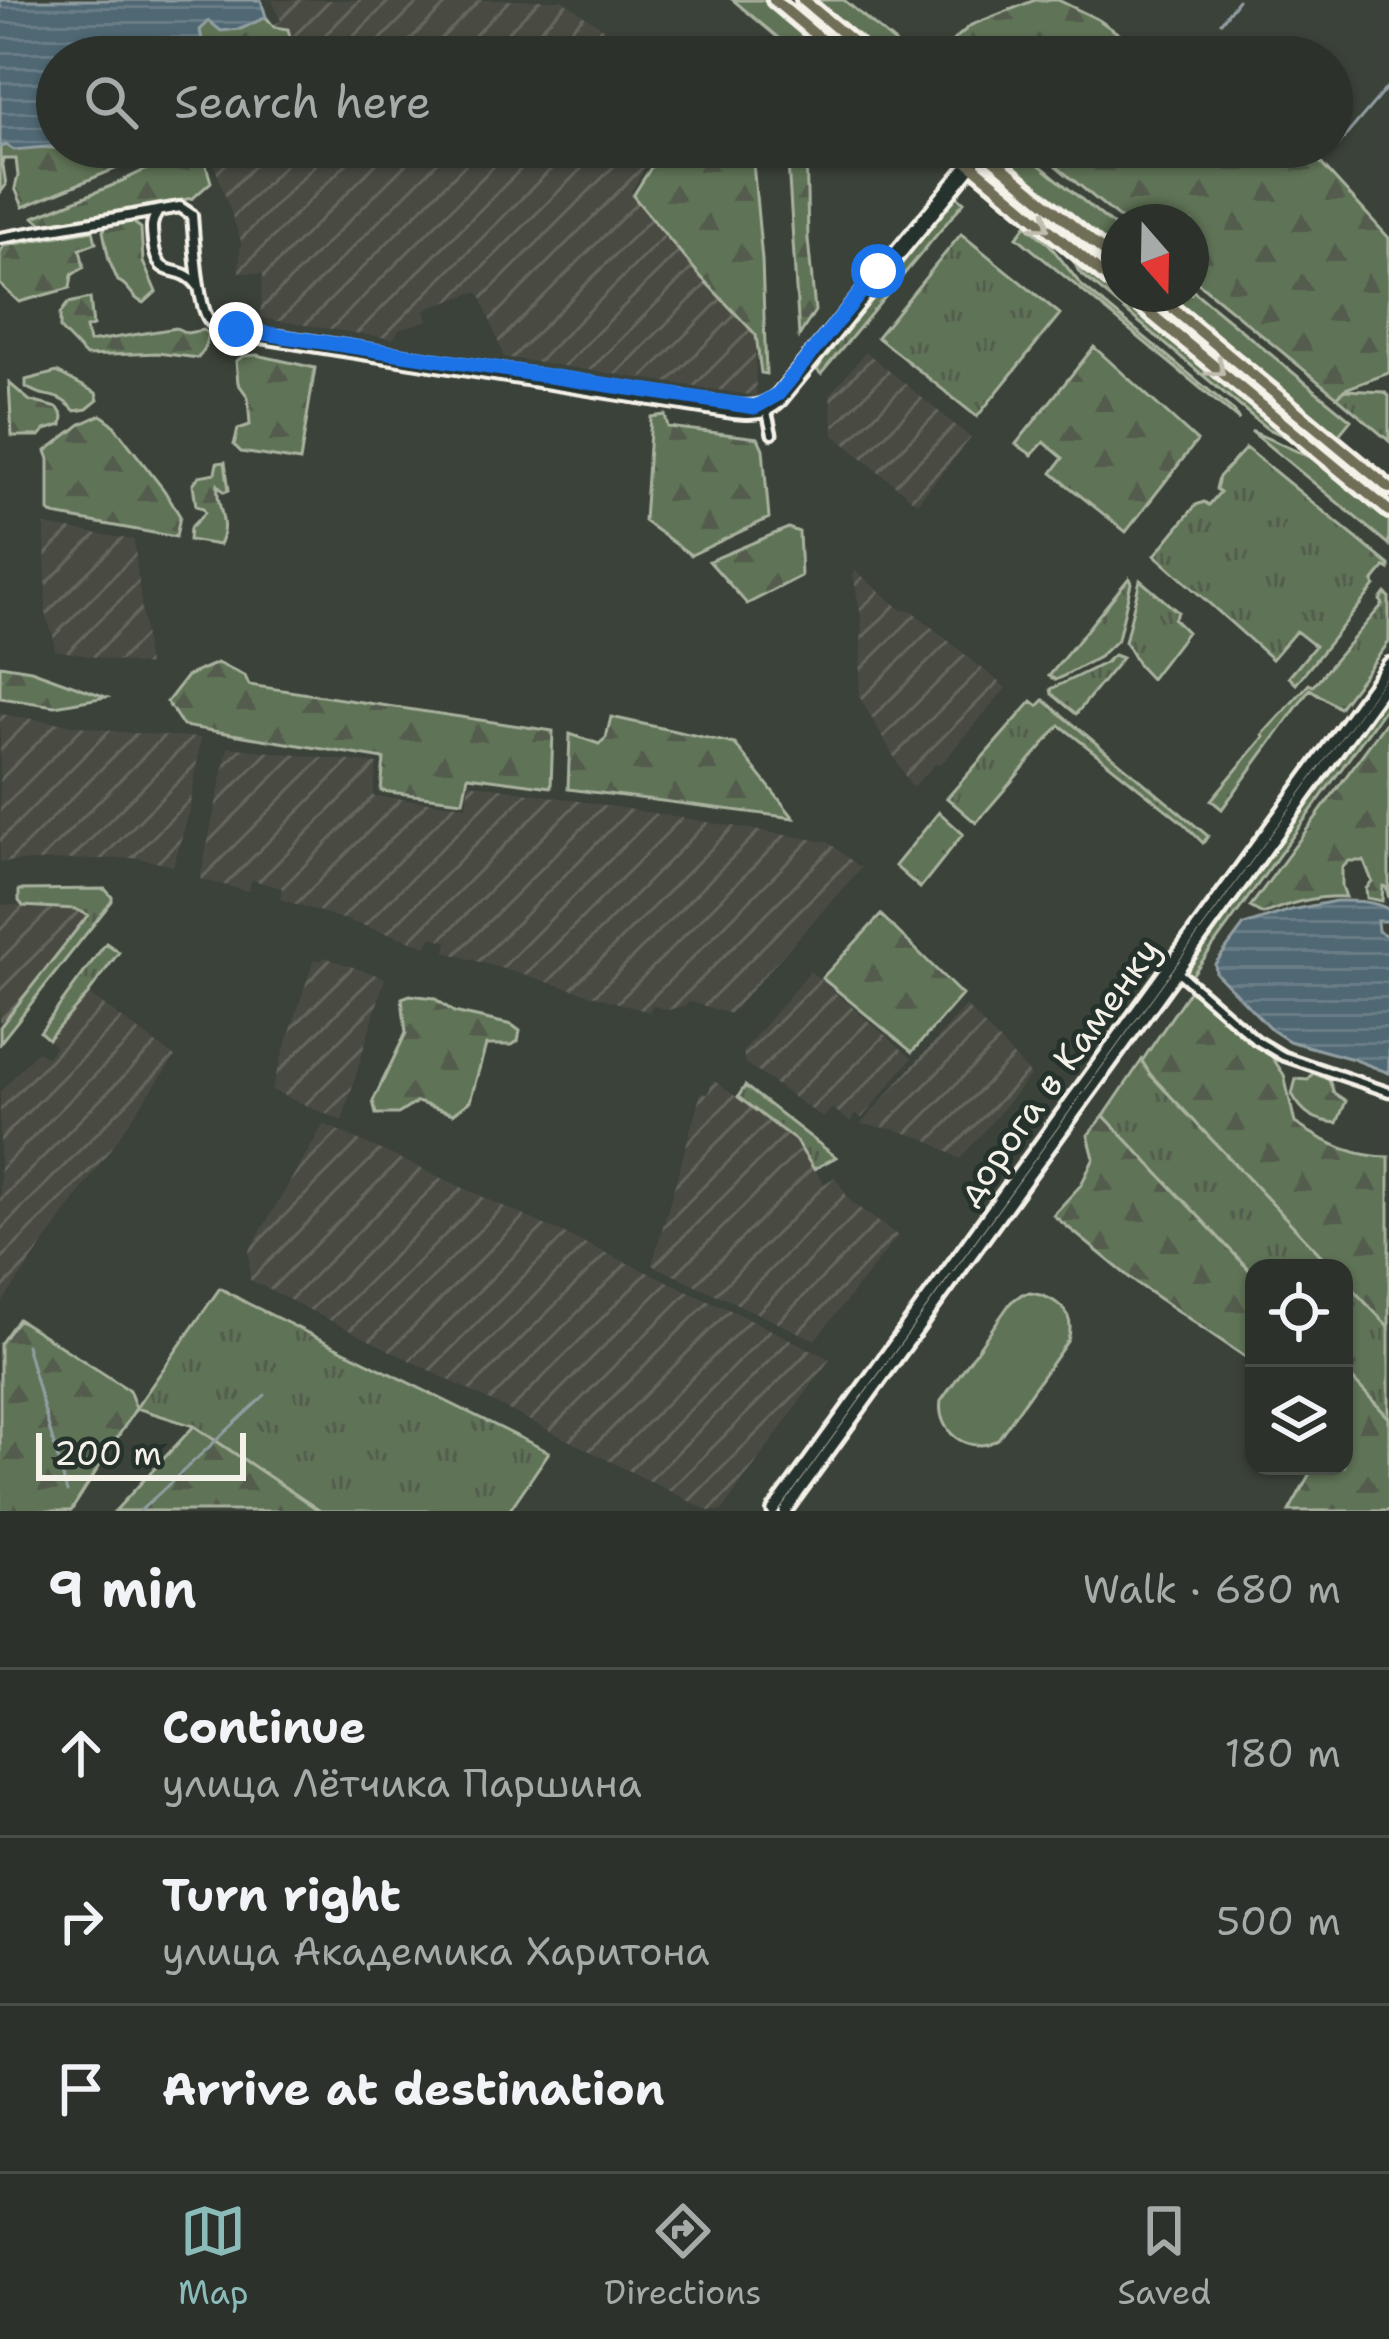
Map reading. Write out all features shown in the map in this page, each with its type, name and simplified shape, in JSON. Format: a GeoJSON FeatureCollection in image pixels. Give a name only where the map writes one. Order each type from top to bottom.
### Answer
{"type":"FeatureCollection","features":[{"type":"Feature","properties":{"kind":"main road"},"geometry":{"type":"LineString","coordinates":[[774,0],[817,36]]}},
{"type":"Feature","properties":{"kind":"main road"},"geometry":{"type":"LineString","coordinates":[[803,0],[846,36]]}},
{"type":"Feature","properties":{"kind":"main road"},"geometry":{"type":"LineString","coordinates":[[975,168],[1101,273]]}},
{"type":"Feature","properties":{"kind":"main road"},"geometry":{"type":"LineString","coordinates":[[1003,168],[1101,249]]}},
{"type":"Feature","properties":{"kind":"main road"},"geometry":{"type":"LineString","coordinates":[[1148,312],[1389,512]]}},
{"type":"Feature","properties":{"kind":"main road"},"geometry":{"type":"LineString","coordinates":[[1178,312],[1389,488]]}},
{"type":"Feature","properties":{"kind":"main road","name":"дорога в Каменку"},"geometry":{"type":"LineString","coordinates":[[773,1511],[1389,664]]}},
{"type":"Feature","properties":{"kind":"main road","name":"дорога в Каменку"},"geometry":{"type":"LineString","coordinates":[[785,1511],[1389,680]]}},
{"type":"Feature","properties":{"kind":"street"},"geometry":{"type":"LineString","coordinates":[[0,238],[180,207],[190,213],[198,286],[208,319],[236,334],[747,407],[770,401],[967,168]]}},
{"type":"Feature","properties":{"kind":"street"},"geometry":{"type":"LineString","coordinates":[[414,359],[746,415],[767,412],[790,390],[967,168]]}},
{"type":"Feature","properties":{"kind":"street"},"geometry":{"type":"LineString","coordinates":[[158,212],[151,223],[157,262],[164,270],[191,276],[198,286]]}},
{"type":"Feature","properties":{"kind":"street"},"geometry":{"type":"LineString","coordinates":[[141,215],[151,223]]}},
{"type":"Feature","properties":{"kind":"street"},"geometry":{"type":"LineString","coordinates":[[179,272],[189,267],[196,254]]}},
{"type":"Feature","properties":{"kind":"street"},"geometry":{"type":"LineString","coordinates":[[767,412],[772,434]]}},
{"type":"Feature","properties":{"kind":"street"},"geometry":{"type":"LineString","coordinates":[[1178,971],[1256,1040],[1282,1056],[1389,1092]]}},
{"type":"Feature","properties":{"kind":"shaded area"},"geometry":{"type":"Polygon","coordinates":[[[272,0],[562,0],[614,36],[245,36],[281,21],[272,0]]]}},
{"type":"Feature","properties":{"kind":"shaded area"},"geometry":{"type":"Polygon","coordinates":[[[215,168],[645,168],[631,192],[755,336],[756,396],[504,357],[480,294],[475,292],[427,309],[428,320],[400,329],[393,339],[260,318],[263,274],[239,272],[241,241],[215,168]]]}},
{"type":"Feature","properties":{"kind":"shaded area"},"geometry":{"type":"Polygon","coordinates":[[[866,352],[971,438],[917,503],[834,435],[830,394],[866,352]]]}},
{"type":"Feature","properties":{"kind":"shaded area"},"geometry":{"type":"Polygon","coordinates":[[[45,525],[134,540],[148,666],[55,650],[46,617],[45,525]]]}},
{"type":"Feature","properties":{"kind":"shaded area"},"geometry":{"type":"Polygon","coordinates":[[[856,571],[1006,688],[942,763],[935,764],[912,788],[859,696],[862,622],[856,571]]]}},
{"type":"Feature","properties":{"kind":"shaded area"},"geometry":{"type":"Polygon","coordinates":[[[0,714],[120,732],[201,738],[189,813],[173,866],[138,858],[0,862],[0,714]]]}},
{"type":"Feature","properties":{"kind":"shaded area"},"geometry":{"type":"Polygon","coordinates":[[[228,747],[377,764],[373,796],[466,806],[469,783],[828,842],[861,868],[730,1014],[689,1001],[667,1010],[652,1005],[649,1012],[446,952],[448,942],[432,937],[427,946],[280,899],[282,888],[252,880],[248,891],[200,879],[228,747]]]}},
{"type":"Feature","properties":{"kind":"shaded area"},"geometry":{"type":"Polygon","coordinates":[[[0,905],[98,907],[0,1033],[0,905]]]}},
{"type":"Feature","properties":{"kind":"shaded area"},"geometry":{"type":"Polygon","coordinates":[[[324,957],[385,978],[342,1121],[271,1090],[314,959],[324,957]]]}},
{"type":"Feature","properties":{"kind":"shaded area"},"geometry":{"type":"Polygon","coordinates":[[[810,971],[912,1058],[862,1118],[855,1114],[850,1122],[832,1108],[823,1118],[745,1063],[743,1051],[810,971]]]}},
{"type":"Feature","properties":{"kind":"shaded area"},"geometry":{"type":"Polygon","coordinates":[[[88,994],[175,1057],[0,1306],[0,1092],[37,1051],[47,1057],[55,1046],[48,1039],[88,994]]]}},
{"type":"Feature","properties":{"kind":"shaded area"},"geometry":{"type":"Polygon","coordinates":[[[966,1006],[1031,1075],[960,1159],[926,1139],[861,1124],[966,1006]]]}},
{"type":"Feature","properties":{"kind":"shaded area"},"geometry":{"type":"Polygon","coordinates":[[[713,1080],[795,1140],[824,1184],[835,1177],[851,1202],[898,1236],[815,1340],[652,1265],[701,1093],[708,1094],[713,1080]]]}},
{"type":"Feature","properties":{"kind":"shaded area"},"geometry":{"type":"Polygon","coordinates":[[[324,1124],[830,1359],[722,1511],[709,1511],[250,1280],[249,1251],[324,1124]]]}},
{"type":"Feature","properties":{"kind":"green space"},"geometry":{"type":"Polygon","coordinates":[[[733,0],[764,0],[807,36],[776,36],[733,0]]]}},
{"type":"Feature","properties":{"kind":"green space"},"geometry":{"type":"Polygon","coordinates":[[[813,0],[844,0],[887,36],[855,36],[813,0]]]}},
{"type":"Feature","properties":{"kind":"green space"},"geometry":{"type":"Polygon","coordinates":[[[1035,0],[1058,0],[1122,36],[958,36],[971,25],[1035,0]]]}},
{"type":"Feature","properties":{"kind":"green space"},"geometry":{"type":"Polygon","coordinates":[[[266,17],[274,27],[288,29],[290,36],[201,36],[200,30],[209,21],[241,29],[266,17]]]}},
{"type":"Feature","properties":{"kind":"green space"},"geometry":{"type":"Polygon","coordinates":[[[0,147],[36,147],[36,168],[117,168],[23,207],[15,188],[16,159],[2,159],[6,185],[0,193],[0,147]]]}},
{"type":"Feature","properties":{"kind":"green space"},"geometry":{"type":"Polygon","coordinates":[[[149,168],[207,168],[211,182],[193,198],[42,224],[34,217],[149,168]]]}},
{"type":"Feature","properties":{"kind":"green space"},"geometry":{"type":"Polygon","coordinates":[[[651,168],[753,168],[766,374],[761,373],[756,335],[633,196],[651,168]]]}},
{"type":"Feature","properties":{"kind":"green space"},"geometry":{"type":"Polygon","coordinates":[[[788,168],[806,168],[815,311],[799,336],[788,168]]]}},
{"type":"Feature","properties":{"kind":"green space"},"geometry":{"type":"Polygon","coordinates":[[[1012,168],[1043,168],[1101,215],[1101,241],[1012,168]]]}},
{"type":"Feature","properties":{"kind":"green space"},"geometry":{"type":"Polygon","coordinates":[[[1058,168],[1325,168],[1389,238],[1389,373],[1345,389],[1337,397],[1209,292],[1209,204],[1102,204],[1058,168]]]}},
{"type":"Feature","properties":{"kind":"green space"},"geometry":{"type":"Polygon","coordinates":[[[957,196],[964,202],[821,374],[817,370],[827,353],[957,196]]]}},
{"type":"Feature","properties":{"kind":"green space"},"geometry":{"type":"Polygon","coordinates":[[[131,221],[141,228],[143,262],[156,292],[144,303],[118,281],[103,231],[108,225],[131,221]]]}},
{"type":"Feature","properties":{"kind":"green space"},"geometry":{"type":"Polygon","coordinates":[[[1026,225],[1049,244],[1101,306],[1017,237],[1026,225]]]}},
{"type":"Feature","properties":{"kind":"green space"},"geometry":{"type":"Polygon","coordinates":[[[93,230],[96,243],[80,249],[84,267],[72,275],[70,288],[19,302],[0,284],[3,246],[93,230]]]}},
{"type":"Feature","properties":{"kind":"green space"},"geometry":{"type":"Polygon","coordinates":[[[961,234],[1060,314],[977,417],[877,337],[961,234]]]}},
{"type":"Feature","properties":{"kind":"green space"},"geometry":{"type":"Polygon","coordinates":[[[1076,266],[1101,282],[1101,290],[1076,266]]]}},
{"type":"Feature","properties":{"kind":"green space"},"geometry":{"type":"Polygon","coordinates":[[[90,298],[93,326],[86,328],[89,342],[176,328],[208,333],[204,350],[198,358],[157,353],[86,356],[60,329],[60,314],[68,303],[90,298]]]}},
{"type":"Feature","properties":{"kind":"green space"},"geometry":{"type":"Polygon","coordinates":[[[1209,304],[1351,420],[1338,436],[1187,312],[1209,312],[1209,304]]]}},
{"type":"Feature","properties":{"kind":"green space"},"geometry":{"type":"Polygon","coordinates":[[[1108,312],[1234,411],[1239,420],[1108,312]]]}},
{"type":"Feature","properties":{"kind":"green space"},"geometry":{"type":"Polygon","coordinates":[[[1127,312],[1139,312],[1294,440],[1266,428],[1127,312]]]}},
{"type":"Feature","properties":{"kind":"green space"},"geometry":{"type":"Polygon","coordinates":[[[1158,312],[1167,312],[1389,495],[1389,503],[1158,312]]]}},
{"type":"Feature","properties":{"kind":"green space"},"geometry":{"type":"Polygon","coordinates":[[[1094,347],[1197,441],[1126,532],[1052,473],[1063,458],[1044,442],[1032,455],[1016,444],[1094,347]]]}},
{"type":"Feature","properties":{"kind":"green space"},"geometry":{"type":"Polygon","coordinates":[[[257,355],[315,368],[300,461],[241,452],[234,445],[238,429],[250,425],[248,397],[238,383],[236,361],[257,355]]]}},
{"type":"Feature","properties":{"kind":"green space"},"geometry":{"type":"Polygon","coordinates":[[[57,372],[96,393],[98,400],[75,411],[62,400],[26,387],[26,380],[57,372]]]}},
{"type":"Feature","properties":{"kind":"green space"},"geometry":{"type":"Polygon","coordinates":[[[9,383],[30,401],[58,408],[62,425],[40,436],[12,436],[9,383]]]}},
{"type":"Feature","properties":{"kind":"green space"},"geometry":{"type":"Polygon","coordinates":[[[1345,390],[1389,396],[1389,441],[1337,397],[1345,390]]]}},
{"type":"Feature","properties":{"kind":"green space"},"geometry":{"type":"Polygon","coordinates":[[[101,415],[112,423],[180,516],[176,537],[49,511],[46,451],[101,415]]]}},
{"type":"Feature","properties":{"kind":"green space"},"geometry":{"type":"Polygon","coordinates":[[[665,415],[668,427],[758,438],[769,518],[691,555],[644,521],[651,417],[665,415]]]}},
{"type":"Feature","properties":{"kind":"green space"},"geometry":{"type":"Polygon","coordinates":[[[1251,431],[1319,461],[1389,519],[1389,545],[1251,431]]]}},
{"type":"Feature","properties":{"kind":"green space"},"geometry":{"type":"Polygon","coordinates":[[[1246,448],[1389,565],[1296,684],[1289,677],[1315,646],[1296,631],[1272,659],[1155,555],[1196,505],[1209,505],[1220,492],[1216,489],[1219,477],[1246,448]]]}},
{"type":"Feature","properties":{"kind":"green space"},"geometry":{"type":"Polygon","coordinates":[[[225,462],[229,490],[224,492],[218,485],[223,521],[219,545],[189,540],[190,528],[205,513],[196,506],[193,484],[199,476],[215,473],[217,463],[225,462]]]}},
{"type":"Feature","properties":{"kind":"green space"},"geometry":{"type":"Polygon","coordinates":[[[788,528],[799,532],[801,576],[747,604],[709,561],[788,528]]]}},
{"type":"Feature","properties":{"kind":"green space"},"geometry":{"type":"Polygon","coordinates":[[[1129,578],[1118,639],[1099,657],[1056,680],[1049,676],[1129,578]]]}},
{"type":"Feature","properties":{"kind":"green space"},"geometry":{"type":"Polygon","coordinates":[[[1140,580],[1178,612],[1174,619],[1187,632],[1151,679],[1125,642],[1140,580]]]}},
{"type":"Feature","properties":{"kind":"green space"},"geometry":{"type":"Polygon","coordinates":[[[1385,593],[1389,597],[1389,642],[1339,708],[1310,689],[1222,809],[1211,800],[1263,734],[1309,684],[1313,686],[1383,604],[1380,600],[1385,593]]]}},
{"type":"Feature","properties":{"kind":"green space"},"geometry":{"type":"Polygon","coordinates":[[[1114,655],[1122,658],[1076,714],[1052,694],[1051,689],[1114,655]]]}},
{"type":"Feature","properties":{"kind":"green space"},"geometry":{"type":"Polygon","coordinates":[[[217,663],[245,676],[249,685],[553,731],[551,787],[468,776],[463,801],[381,791],[384,759],[183,726],[167,702],[187,676],[217,663]]]}},
{"type":"Feature","properties":{"kind":"green space"},"geometry":{"type":"Polygon","coordinates":[[[0,665],[31,670],[106,697],[55,706],[0,698],[0,665]]]}},
{"type":"Feature","properties":{"kind":"green space"},"geometry":{"type":"Polygon","coordinates":[[[1389,692],[1389,703],[1190,978],[1184,972],[1389,692]]]}},
{"type":"Feature","properties":{"kind":"green space"},"geometry":{"type":"Polygon","coordinates":[[[1044,700],[1208,836],[1203,843],[1060,725],[976,823],[947,798],[1032,701],[1038,706],[1044,700]]]}},
{"type":"Feature","properties":{"kind":"green space"},"geometry":{"type":"Polygon","coordinates":[[[611,717],[735,744],[794,818],[568,789],[570,734],[599,744],[606,738],[611,717]]]}},
{"type":"Feature","properties":{"kind":"green space"},"geometry":{"type":"Polygon","coordinates":[[[1389,718],[1389,898],[1383,886],[1382,901],[1367,898],[1372,881],[1364,861],[1349,861],[1342,868],[1346,897],[1303,901],[1263,914],[1250,907],[1389,718]]]}},
{"type":"Feature","properties":{"kind":"green space"},"geometry":{"type":"Polygon","coordinates":[[[939,812],[963,834],[920,888],[895,866],[939,812]]]}},
{"type":"Feature","properties":{"kind":"green space"},"geometry":{"type":"Polygon","coordinates":[[[105,889],[112,901],[0,1043],[0,1027],[88,915],[75,909],[23,906],[19,890],[105,889]]]}},
{"type":"Feature","properties":{"kind":"green space"},"geometry":{"type":"Polygon","coordinates":[[[881,915],[962,995],[912,1052],[822,978],[881,915]]]}},
{"type":"Feature","properties":{"kind":"green space"},"geometry":{"type":"Polygon","coordinates":[[[106,943],[119,952],[48,1039],[40,1032],[106,943]]]}},
{"type":"Feature","properties":{"kind":"green space"},"geometry":{"type":"Polygon","coordinates":[[[1190,990],[1270,1054],[1284,1075],[1295,1123],[1340,1147],[1389,1157],[1389,1327],[1353,1289],[1353,1259],[1325,1259],[1142,1061],[1190,990]]]}},
{"type":"Feature","properties":{"kind":"green space"},"geometry":{"type":"Polygon","coordinates":[[[402,998],[434,998],[454,1012],[520,1031],[512,1045],[486,1045],[470,1101],[453,1114],[417,1102],[398,1114],[376,1114],[373,1101],[406,1033],[402,998]]]}},
{"type":"Feature","properties":{"kind":"green space"},"geometry":{"type":"Polygon","coordinates":[[[1142,1060],[1325,1259],[1245,1259],[1245,1265],[1104,1116],[1142,1060]]]}},
{"type":"Feature","properties":{"kind":"green space"},"geometry":{"type":"Polygon","coordinates":[[[1313,1073],[1329,1080],[1334,1093],[1346,1101],[1337,1123],[1310,1115],[1292,1094],[1296,1079],[1308,1080],[1313,1073]]]}},
{"type":"Feature","properties":{"kind":"green space"},"geometry":{"type":"Polygon","coordinates":[[[745,1086],[836,1157],[814,1169],[795,1140],[738,1097],[745,1086]]]}},
{"type":"Feature","properties":{"kind":"green space"},"geometry":{"type":"Polygon","coordinates":[[[1104,1116],[1245,1265],[1245,1357],[1135,1282],[1053,1215],[1081,1185],[1094,1158],[1088,1135],[1104,1116]]]}},
{"type":"Feature","properties":{"kind":"green space"},"geometry":{"type":"Polygon","coordinates":[[[220,1288],[549,1452],[509,1511],[320,1511],[194,1426],[136,1408],[220,1288]]]}},
{"type":"Feature","properties":{"kind":"green space"},"geometry":{"type":"Polygon","coordinates":[[[1353,1289],[1389,1327],[1389,1418],[1353,1380],[1353,1289]]]}},
{"type":"Feature","properties":{"kind":"green space"},"geometry":{"type":"Polygon","coordinates":[[[1031,1293],[1048,1298],[1067,1314],[1068,1340],[998,1439],[966,1443],[944,1423],[941,1401],[1011,1302],[1031,1293]]]}},
{"type":"Feature","properties":{"kind":"green space"},"geometry":{"type":"Polygon","coordinates":[[[18,1319],[129,1390],[136,1408],[71,1511],[0,1511],[0,1344],[18,1319]]]}},
{"type":"Feature","properties":{"kind":"green space"},"geometry":{"type":"Polygon","coordinates":[[[1353,1380],[1389,1418],[1389,1511],[1289,1511],[1309,1475],[1353,1475],[1353,1380]]]}},
{"type":"Feature","properties":{"kind":"green space"},"geometry":{"type":"Polygon","coordinates":[[[194,1426],[320,1511],[115,1511],[194,1426]]]}},
{"type":"Feature","properties":{"kind":"water"},"geometry":{"type":"Polygon","coordinates":[[[0,0],[261,0],[266,17],[240,29],[221,31],[209,21],[200,30],[201,36],[36,36],[36,148],[0,147],[0,0]]]}},
{"type":"Feature","properties":{"kind":"water"},"geometry":{"type":"Polygon","coordinates":[[[1336,901],[1370,903],[1389,910],[1389,921],[1377,921],[1378,931],[1389,937],[1389,1073],[1289,1041],[1216,973],[1215,964],[1244,925],[1336,901]]]}},
{"type":"Feature","properties":{"kind":"waterway"},"geometry":{"type":"LineString","coordinates":[[1221,22],[1238,0]]}},
{"type":"Feature","properties":{"kind":"waterway"},"geometry":{"type":"LineString","coordinates":[[1353,127],[1389,85]]}},
{"type":"Feature","properties":{"kind":"waterway"},"geometry":{"type":"LineString","coordinates":[[26,1345],[67,1492]]}},
{"type":"Feature","properties":{"kind":"waterway"},"geometry":{"type":"LineString","coordinates":[[140,1511],[265,1395]]}},
{"type":"Feature","properties":{"kind":"route"},"geometry":{"type":"LineString","coordinates":[[236,329],[755,407],[778,394],[878,271]]}}]}
